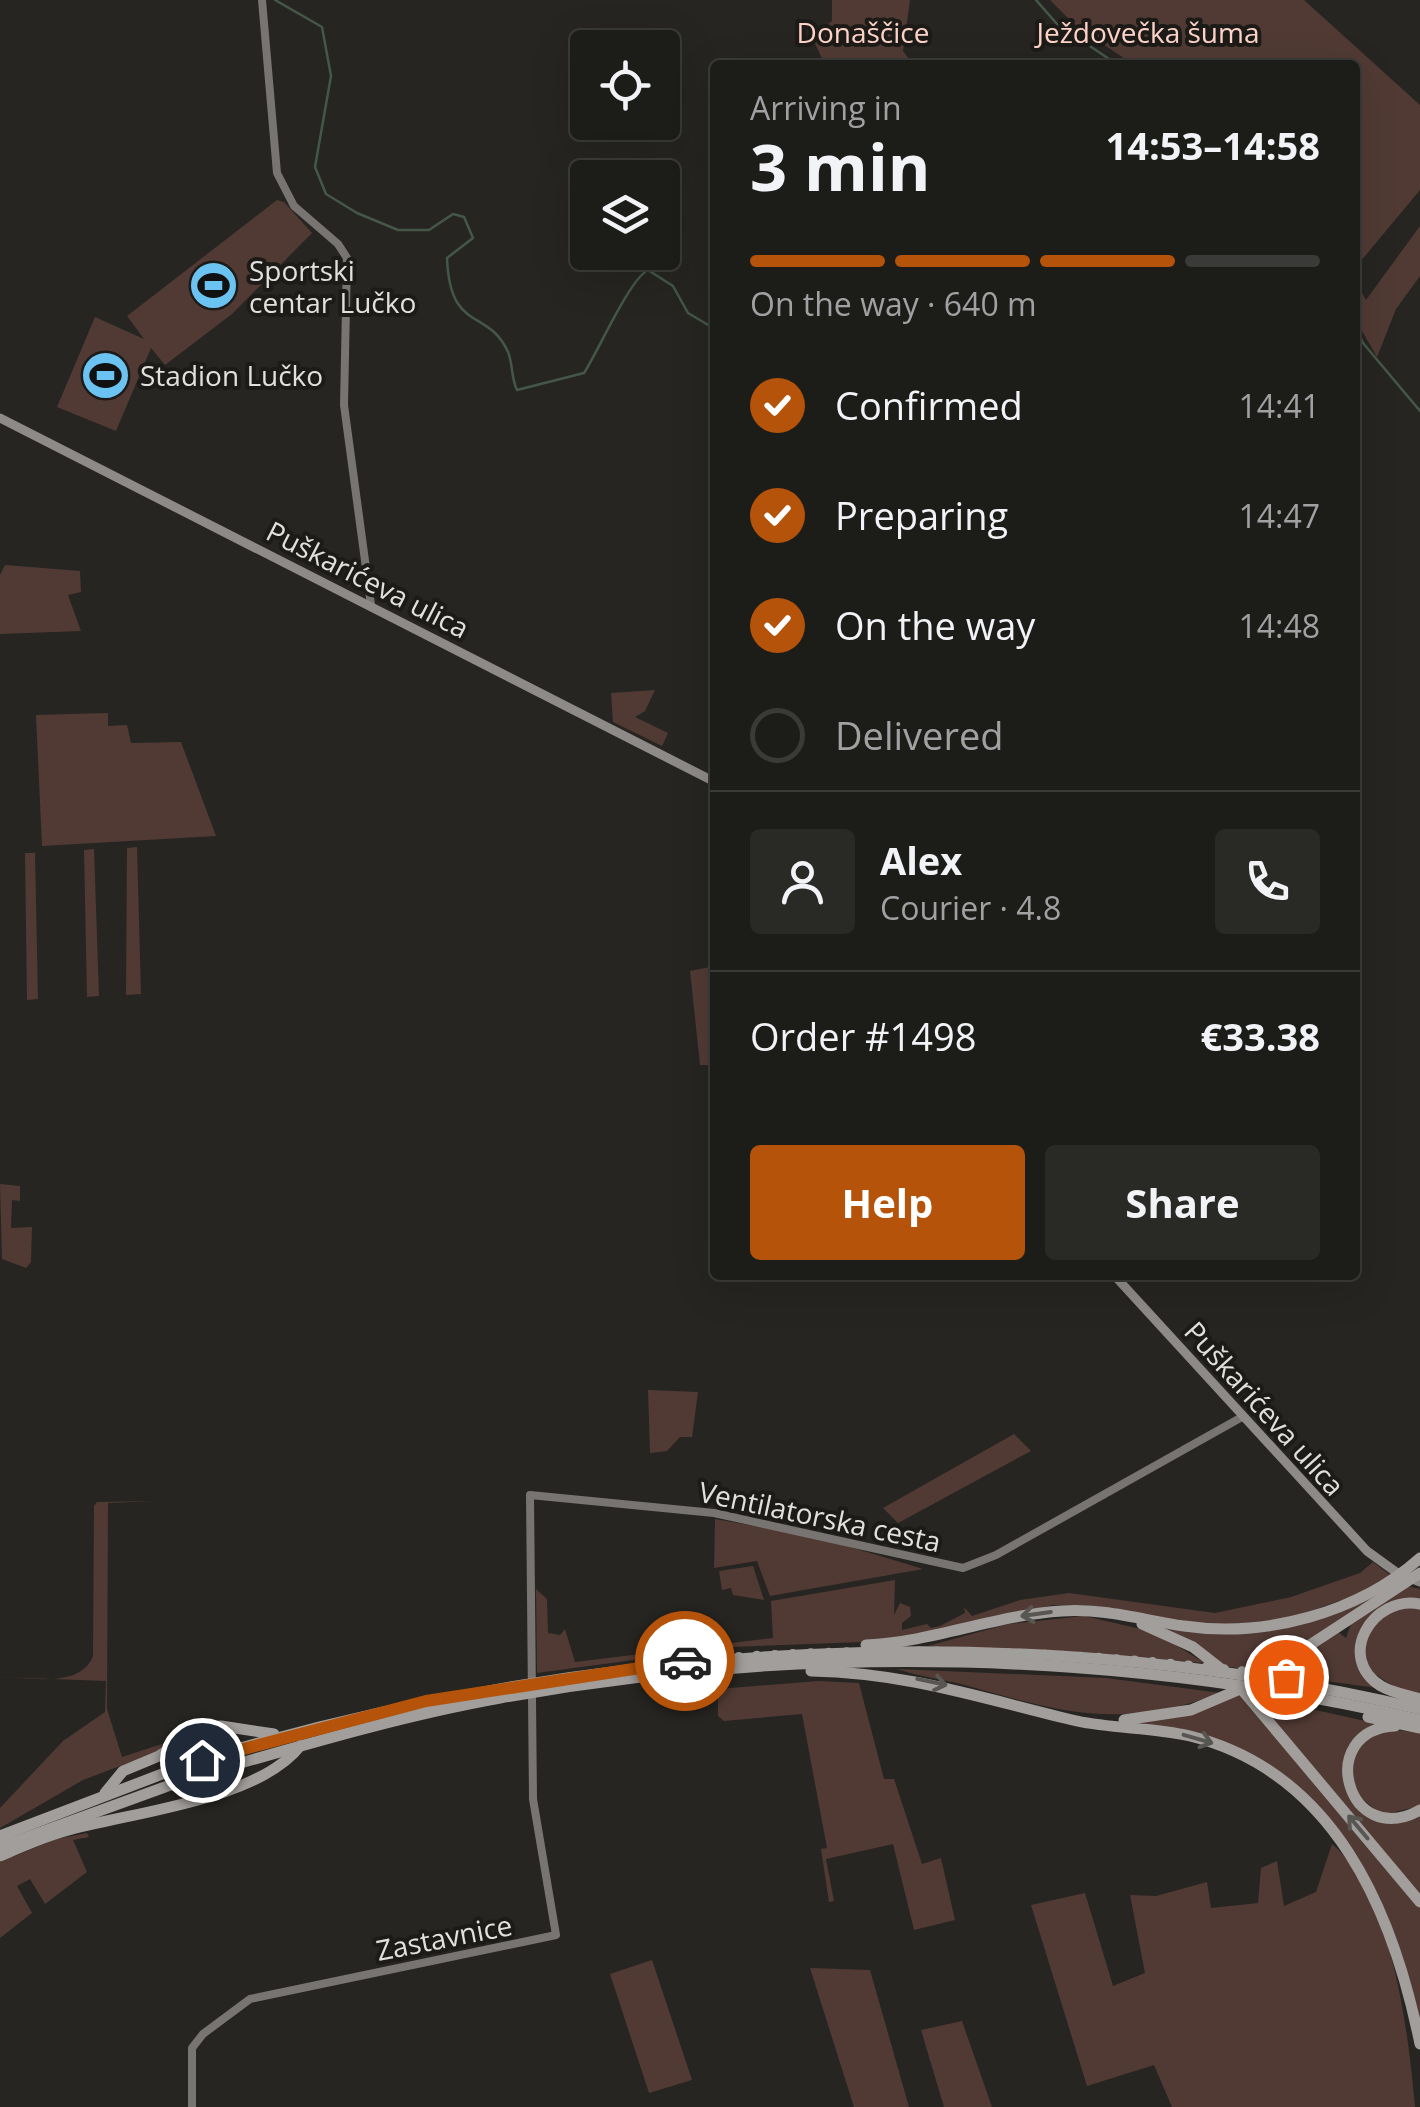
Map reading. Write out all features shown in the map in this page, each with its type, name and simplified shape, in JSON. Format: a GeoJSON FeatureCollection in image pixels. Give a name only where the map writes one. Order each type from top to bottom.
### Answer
{"type":"FeatureCollection","features":[{"type":"Feature","properties":{"kind":"highway"},"geometry":{"type":"LineString","coordinates":[[0,1847],[283,1736],[503,1686],[707,1653],[918,1641],[1011,1617],[1090,1611],[1186,1626],[1240,1628],[1308,1617],[1383,1585],[1419,1564]]}},
{"type":"Feature","properties":{"kind":"highway"},"geometry":{"type":"LineString","coordinates":[[1068,1718],[1136,1719],[1191,1710],[1246,1686],[1419,1564]]}},
{"type":"Feature","properties":{"kind":"highway"},"geometry":{"type":"LineString","coordinates":[[1420,1604],[1397,1602],[1382,1609],[1364,1631],[1360,1648],[1373,1679],[1420,1703]]}},
{"type":"Feature","properties":{"kind":"highway"},"geometry":{"type":"LineString","coordinates":[[1090,1611],[1148,1626],[1193,1647],[1233,1679],[1420,1902]]}},
{"type":"Feature","properties":{"kind":"highway"},"geometry":{"type":"LineString","coordinates":[[663,1663],[934,1652],[1298,1684],[1420,1703]]}},
{"type":"Feature","properties":{"kind":"highway"},"geometry":{"type":"LineString","coordinates":[[0,1836],[104,1793],[378,1724],[514,1695],[726,1670],[821,1664],[959,1663],[1162,1671],[1420,1720]]}},
{"type":"Feature","properties":{"kind":"highway"},"geometry":{"type":"LineString","coordinates":[[726,1670],[864,1672],[918,1679],[1068,1718],[1170,1732],[1210,1742],[1258,1764],[1302,1795],[1347,1845],[1380,1908],[1408,1987],[1420,2044]]}},
{"type":"Feature","properties":{"kind":"highway"},"geometry":{"type":"LineString","coordinates":[[1162,1671],[1420,1730]]}},
{"type":"Feature","properties":{"kind":"highway"},"geometry":{"type":"LineString","coordinates":[[104,1793],[123,1771],[159,1756],[199,1731],[221,1726],[283,1736]]}},
{"type":"Feature","properties":{"kind":"highway"},"geometry":{"type":"LineString","coordinates":[[1420,1730],[1394,1726],[1368,1734],[1352,1750],[1347,1775],[1354,1797],[1380,1817],[1401,1818],[1420,1810]]}},
{"type":"Feature","properties":{"kind":"highway"},"geometry":{"type":"LineString","coordinates":[[0,1856],[64,1831],[230,1790],[280,1765],[300,1745]]}},
{"type":"Feature","properties":{"kind":"main road"},"geometry":{"type":"LineString","coordinates":[[262,0],[278,173],[294,206],[338,244],[347,258],[344,405],[371,605]]}},
{"type":"Feature","properties":{"kind":"main road","name":"Puškarićeva ulica"},"geometry":{"type":"LineString","coordinates":[[0,418],[710,779]]}},
{"type":"Feature","properties":{"kind":"main road","name":"Puškarićeva ulica"},"geometry":{"type":"LineString","coordinates":[[1119,1280],[1242,1417],[1387,1566],[1420,1582]]}},
{"type":"Feature","properties":{"kind":"main road","name":"Ventilatorska cesta"},"geometry":{"type":"LineString","coordinates":[[556,1936],[533,1799],[530,1495],[714,1513],[962,1568],[1020,1542],[1242,1417]]}},
{"type":"Feature","properties":{"kind":"main road","name":"Zastavnice"},"geometry":{"type":"LineString","coordinates":[[192,2107],[190,2055],[203,2034],[250,1999],[556,1936]]}},
{"type":"Feature","properties":{"kind":"green space","name":"Donaščice"},"geometry":{"type":"Polygon","coordinates":[[[832,0],[910,0],[903,51],[909,60],[823,60],[812,37],[832,21],[832,0]]]}},
{"type":"Feature","properties":{"kind":"green space","name":"Ježdovečka šuma"},"geometry":{"type":"Polygon","coordinates":[[[1050,0],[1304,0],[1420,105],[1420,190],[1360,262],[1360,60],[1127,60],[1076,26],[1050,0]]]}},
{"type":"Feature","properties":{"kind":"green space","name":"Sportski centar Lučko"},"geometry":{"type":"Polygon","coordinates":[[[277,200],[284,202],[312,233],[232,314],[165,365],[151,348],[116,431],[57,407],[95,317],[144,339],[127,316],[277,200]]]}},
{"type":"Feature","properties":{"kind":"green space"},"geometry":{"type":"Polygon","coordinates":[[[1420,226],[1420,276],[1396,309],[1377,357],[1360,328],[1360,290],[1366,300],[1420,226]]]}},
{"type":"Feature","properties":{"kind":"green space"},"geometry":{"type":"Polygon","coordinates":[[[5,565],[80,571],[81,592],[68,595],[81,631],[0,634],[0,575],[5,565]]]}},
{"type":"Feature","properties":{"kind":"green space"},"geometry":{"type":"Polygon","coordinates":[[[655,690],[645,711],[635,717],[668,733],[662,746],[613,722],[611,693],[655,690]]]}},
{"type":"Feature","properties":{"kind":"green space"},"geometry":{"type":"Polygon","coordinates":[[[108,713],[108,726],[127,725],[131,743],[181,742],[216,836],[42,846],[36,715],[108,713]]]}},
{"type":"Feature","properties":{"kind":"green space"},"geometry":{"type":"Polygon","coordinates":[[[137,847],[141,994],[126,995],[127,848],[137,847]]]}},
{"type":"Feature","properties":{"kind":"green space"},"geometry":{"type":"Polygon","coordinates":[[[94,849],[99,996],[87,997],[84,850],[94,849]]]}},
{"type":"Feature","properties":{"kind":"green space"},"geometry":{"type":"Polygon","coordinates":[[[25,853],[35,853],[38,999],[27,1000],[25,853]]]}},
{"type":"Feature","properties":{"kind":"green space"},"geometry":{"type":"Polygon","coordinates":[[[710,967],[710,1070],[708,1065],[700,1065],[690,971],[710,967]]]}},
{"type":"Feature","properties":{"kind":"green space"},"geometry":{"type":"Polygon","coordinates":[[[0,1184],[20,1186],[20,1201],[12,1200],[11,1228],[32,1227],[31,1262],[26,1268],[2,1259],[0,1184]]]}},
{"type":"Feature","properties":{"kind":"green space"},"geometry":{"type":"Polygon","coordinates":[[[648,1390],[698,1392],[692,1437],[680,1437],[667,1451],[650,1453],[648,1390]]]}},
{"type":"Feature","properties":{"kind":"green space"},"geometry":{"type":"Polygon","coordinates":[[[1014,1434],[1031,1451],[898,1523],[883,1508],[1014,1434]]]}},
{"type":"Feature","properties":{"kind":"green space"},"geometry":{"type":"Polygon","coordinates":[[[155,1501],[108,1503],[107,1709],[122,1757],[168,1742],[173,1735],[173,1739],[157,1752],[83,1780],[0,1828],[0,1808],[63,1741],[105,1712],[106,1681],[51,1679],[77,1673],[93,1656],[94,1506],[97,1502],[155,1501]]]}},
{"type":"Feature","properties":{"kind":"green space"},"geometry":{"type":"Polygon","coordinates":[[[715,1519],[821,1538],[923,1569],[770,1596],[757,1561],[714,1568],[715,1519]]]}},
{"type":"Feature","properties":{"kind":"green space"},"geometry":{"type":"Polygon","coordinates":[[[1373,1562],[1390,1575],[1353,1596],[1299,1615],[1251,1624],[1204,1624],[1089,1605],[1053,1605],[891,1641],[730,1647],[537,1673],[536,1589],[547,1599],[548,1633],[560,1635],[565,1629],[575,1662],[773,1638],[771,1601],[895,1580],[894,1615],[900,1603],[910,1607],[911,1616],[902,1623],[902,1630],[927,1624],[931,1628],[940,1626],[965,1613],[964,1607],[972,1616],[1020,1600],[1069,1593],[1215,1613],[1291,1597],[1360,1573],[1373,1562]]]}},
{"type":"Feature","properties":{"kind":"green space"},"geometry":{"type":"Polygon","coordinates":[[[753,1566],[764,1600],[733,1595],[731,1588],[722,1590],[719,1571],[753,1566]]]}},
{"type":"Feature","properties":{"kind":"green space"},"geometry":{"type":"Polygon","coordinates":[[[1398,1582],[1262,1672],[1225,1666],[1160,1626],[1255,1631],[1398,1582]]]}},
{"type":"Feature","properties":{"kind":"green space"},"geometry":{"type":"Polygon","coordinates":[[[1407,1586],[1420,1589],[1420,1601],[1398,1601],[1381,1608],[1368,1621],[1359,1641],[1377,1688],[1274,1674],[1338,1632],[1346,1638],[1351,1624],[1407,1586]]]}},
{"type":"Feature","properties":{"kind":"green space"},"geometry":{"type":"Polygon","coordinates":[[[1420,1607],[1420,1698],[1386,1682],[1367,1664],[1364,1653],[1375,1626],[1389,1608],[1420,1607]]]}},
{"type":"Feature","properties":{"kind":"green space"},"geometry":{"type":"Polygon","coordinates":[[[1084,1616],[1154,1632],[1205,1663],[928,1646],[1008,1624],[1084,1616]]]}},
{"type":"Feature","properties":{"kind":"green space"},"geometry":{"type":"Polygon","coordinates":[[[897,1669],[1106,1678],[1221,1693],[1154,1711],[1095,1714],[1037,1704],[897,1669]]]}},
{"type":"Feature","properties":{"kind":"green space"},"geometry":{"type":"Polygon","coordinates":[[[819,1681],[859,1683],[884,1779],[894,1779],[922,1864],[941,1858],[955,1920],[914,1930],[893,1844],[826,1859],[834,1901],[829,1902],[821,1849],[827,1848],[802,1714],[724,1721],[718,1716],[718,1689],[819,1681]]]}},
{"type":"Feature","properties":{"kind":"green space"},"geometry":{"type":"Polygon","coordinates":[[[1241,1695],[1420,1906],[1420,2029],[1370,1888],[1333,1824],[1309,1797],[1266,1766],[1142,1723],[1241,1695]]]}},
{"type":"Feature","properties":{"kind":"green space"},"geometry":{"type":"Polygon","coordinates":[[[1256,1697],[1379,1724],[1345,1766],[1365,1813],[1420,1814],[1420,1897],[1256,1697]]]}},
{"type":"Feature","properties":{"kind":"green space"},"geometry":{"type":"Polygon","coordinates":[[[1389,1729],[1420,1733],[1420,1806],[1382,1815],[1355,1793],[1350,1763],[1366,1738],[1389,1729]]]}},
{"type":"Feature","properties":{"kind":"green space"},"geometry":{"type":"Polygon","coordinates":[[[87,1833],[89,1837],[73,1840],[87,1872],[45,1904],[30,1879],[17,1886],[32,1913],[0,1938],[0,1862],[56,1839],[87,1833]]]}},
{"type":"Feature","properties":{"kind":"green space"},"geometry":{"type":"Polygon","coordinates":[[[1332,1844],[1353,1867],[1383,1930],[1402,2004],[1415,2107],[1172,2107],[1154,2065],[1087,2086],[1031,1905],[1085,1893],[1113,1986],[1145,1973],[1130,1895],[1156,1896],[1207,1882],[1211,1908],[1258,1903],[1261,1868],[1277,1861],[1284,1906],[1316,1892],[1332,1844]]]}},
{"type":"Feature","properties":{"kind":"green space"},"geometry":{"type":"Polygon","coordinates":[[[652,1960],[692,2080],[649,2093],[610,1974],[652,1960]]]}},
{"type":"Feature","properties":{"kind":"green space"},"geometry":{"type":"Polygon","coordinates":[[[810,1968],[870,1970],[909,2107],[854,2107],[810,1968]]]}},
{"type":"Feature","properties":{"kind":"green space"},"geometry":{"type":"Polygon","coordinates":[[[962,2021],[992,2107],[944,2107],[921,2030],[962,2021]]]}},
{"type":"Feature","properties":{"kind":"waterway"},"geometry":{"type":"LineString","coordinates":[[275,0],[322,27],[331,76],[315,167],[326,194],[357,213],[398,230],[429,230],[453,214],[464,217],[473,238],[447,258],[450,282],[462,309],[500,338],[510,357],[517,390],[584,373],[623,301],[648,270],[673,286],[688,313],[710,326]]}},
{"type":"Feature","properties":{"kind":"waterway"},"geometry":{"type":"LineString","coordinates":[[1036,0],[1057,24],[1111,60]]}},
{"type":"Feature","properties":{"kind":"waterway"},"geometry":{"type":"LineString","coordinates":[[1360,336],[1420,411]]}},
{"type":"Feature","properties":{"kind":"way so far"},"geometry":{"type":"LineString","coordinates":[[685,1661],[863,1652],[991,1653],[1161,1666],[1182,1664],[1286,1677]]}},
{"type":"Feature","properties":{"kind":"place","name":"Sportski centar Lučko"},"geometry":{"type":"Point","coordinates":[214,286]}},
{"type":"Feature","properties":{"kind":"place","name":"Stadion Lučko"},"geometry":{"type":"Point","coordinates":[105,375]}},
{"type":"Feature","properties":{"kind":"route"},"geometry":{"type":"LineString","coordinates":[[202,1760],[426,1701],[534,1681],[685,1661]]}}]}
